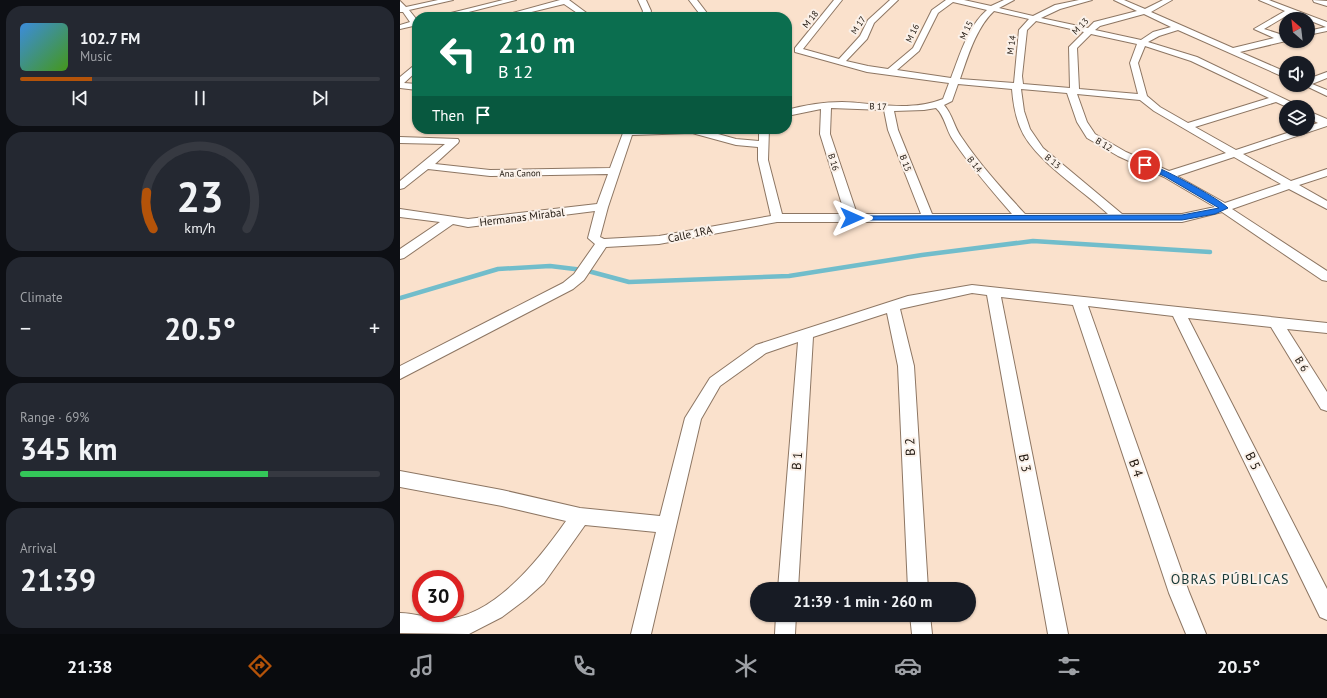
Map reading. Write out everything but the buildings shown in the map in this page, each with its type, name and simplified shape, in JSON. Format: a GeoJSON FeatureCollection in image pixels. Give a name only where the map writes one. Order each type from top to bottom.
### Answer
{"type":"FeatureCollection","features":[{"type":"Feature","properties":{"kind":"street"},"geometry":{"type":"LineString","coordinates":[[401,5],[449,0]]}},
{"type":"Feature","properties":{"kind":"street"},"geometry":{"type":"LineString","coordinates":[[473,0],[484,7]]}},
{"type":"Feature","properties":{"kind":"street"},"geometry":{"type":"LineString","coordinates":[[462,12],[511,0],[523,11]]}},
{"type":"Feature","properties":{"kind":"street"},"geometry":{"type":"LineString","coordinates":[[520,12],[565,0],[579,12]]}},
{"type":"Feature","properties":{"kind":"street"},"geometry":{"type":"LineString","coordinates":[[642,0],[647,12]]}},
{"type":"Feature","properties":{"kind":"street"},"geometry":{"type":"LineString","coordinates":[[692,0],[702,12]]}},
{"type":"Feature","properties":{"kind":"street","name":"M 18"},"geometry":{"type":"LineString","coordinates":[[838,0],[798,50],[840,62]]}},
{"type":"Feature","properties":{"kind":"street","name":"M 17"},"geometry":{"type":"LineString","coordinates":[[840,62],[864,37],[871,22],[894,0]]}},
{"type":"Feature","properties":{"kind":"street","name":"M 16"},"geometry":{"type":"LineString","coordinates":[[890,72],[916,49],[935,12],[950,0]]}},
{"type":"Feature","properties":{"kind":"street"},"geometry":{"type":"LineString","coordinates":[[955,0],[1142,43],[1194,59],[1277,99]]}},
{"type":"Feature","properties":{"kind":"street","name":"M 15"},"geometry":{"type":"LineString","coordinates":[[956,81],[974,32],[992,8],[1010,0]]}},
{"type":"Feature","properties":{"kind":"street","name":"M 14"},"geometry":{"type":"LineString","coordinates":[[1018,86],[1023,30],[1034,18],[1058,7],[1088,0]]}},
{"type":"Feature","properties":{"kind":"street"},"geometry":{"type":"LineString","coordinates":[[1118,0],[1279,72]]}},
{"type":"Feature","properties":{"kind":"street","name":"M 13"},"geometry":{"type":"LineString","coordinates":[[1074,91],[1073,47],[1097,24],[1122,16],[1145,12],[1168,0]]}},
{"type":"Feature","properties":{"kind":"street"},"geometry":{"type":"LineString","coordinates":[[1263,0],[1327,24]]}},
{"type":"Feature","properties":{"kind":"street"},"geometry":{"type":"LineString","coordinates":[[1318,0],[1327,4]]}},
{"type":"Feature","properties":{"kind":"street"},"geometry":{"type":"LineString","coordinates":[[401,5],[412,18]]}},
{"type":"Feature","properties":{"kind":"street"},"geometry":{"type":"LineString","coordinates":[[1279,17],[1258,29],[1279,36]]}},
{"type":"Feature","properties":{"kind":"street"},"geometry":{"type":"LineString","coordinates":[[400,27],[412,24]]}},
{"type":"Feature","properties":{"kind":"street"},"geometry":{"type":"LineString","coordinates":[[1178,27],[1156,34],[1142,43],[1134,63],[1143,97],[1157,109],[1327,206]]}},
{"type":"Feature","properties":{"kind":"street"},"geometry":{"type":"LineString","coordinates":[[1315,32],[1327,29]]}},
{"type":"Feature","properties":{"kind":"street"},"geometry":{"type":"LineString","coordinates":[[1233,51],[1279,39]]}},
{"type":"Feature","properties":{"kind":"street"},"geometry":{"type":"LineString","coordinates":[[840,62],[890,72],[956,81],[1143,97]]}},
{"type":"Feature","properties":{"kind":"street"},"geometry":{"type":"LineString","coordinates":[[400,83],[412,71]]}},
{"type":"Feature","properties":{"kind":"street"},"geometry":{"type":"LineString","coordinates":[[1315,81],[1327,75]]}},
{"type":"Feature","properties":{"kind":"street"},"geometry":{"type":"LineString","coordinates":[[939,105],[947,101],[956,81]]}},
{"type":"Feature","properties":{"kind":"street"},"geometry":{"type":"LineString","coordinates":[[400,83],[412,86]]}},
{"type":"Feature","properties":{"kind":"street","name":"B 13"},"geometry":{"type":"LineString","coordinates":[[1018,86],[1019,111],[1025,129],[1039,150],[1100,200],[1119,218]]}},
{"type":"Feature","properties":{"kind":"street"},"geometry":{"type":"LineString","coordinates":[[1315,88],[1327,94]]}},
{"type":"Feature","properties":{"kind":"street","name":"B 12"},"geometry":{"type":"LineString","coordinates":[[1074,91],[1082,122],[1091,136],[1122,154],[1168,175],[1224,208],[1327,277]]}},
{"type":"Feature","properties":{"kind":"street"},"geometry":{"type":"LineString","coordinates":[[1187,126],[1277,99]]}},
{"type":"Feature","properties":{"kind":"street"},"geometry":{"type":"LineString","coordinates":[[792,105],[799,110]]}},
{"type":"Feature","properties":{"kind":"street","name":"B 17"},"geometry":{"type":"LineString","coordinates":[[792,112],[826,105],[919,108],[939,105]]}},
{"type":"Feature","properties":{"kind":"street","name":"B 16"},"geometry":{"type":"LineString","coordinates":[[826,105],[825,134],[852,218]]}},
{"type":"Feature","properties":{"kind":"street","name":"B 14"},"geometry":{"type":"LineString","coordinates":[[939,105],[947,113],[951,130],[972,160],[1022,218]]}},
{"type":"Feature","properties":{"kind":"street","name":"B 15"},"geometry":{"type":"LineString","coordinates":[[888,107],[893,130],[928,218]]}},
{"type":"Feature","properties":{"kind":"street"},"geometry":{"type":"LineString","coordinates":[[1315,117],[1327,123]]}},
{"type":"Feature","properties":{"kind":"street"},"geometry":{"type":"LineString","coordinates":[[1168,175],[1327,123]]}},
{"type":"Feature","properties":{"kind":"street"},"geometry":{"type":"LineString","coordinates":[[400,373],[568,286],[579,277],[602,243],[594,238],[595,231],[615,171],[623,134]]}},
{"type":"Feature","properties":{"kind":"street"},"geometry":{"type":"LineString","coordinates":[[707,134],[736,142],[764,144]]}},
{"type":"Feature","properties":{"kind":"street"},"geometry":{"type":"LineString","coordinates":[[764,134],[763,160],[777,218]]}},
{"type":"Feature","properties":{"kind":"street"},"geometry":{"type":"LineString","coordinates":[[400,140],[454,141],[426,166],[400,186]]}},
{"type":"Feature","properties":{"kind":"street","name":"Ana Canon"},"geometry":{"type":"LineString","coordinates":[[426,166],[490,173],[615,171]]}},
{"type":"Feature","properties":{"kind":"street","name":"Calle 1RA"},"geometry":{"type":"LineString","coordinates":[[602,243],[659,240],[777,218],[1182,218],[1212,212],[1327,172]]}},
{"type":"Feature","properties":{"kind":"street","name":"Hermanas Mirabal"},"geometry":{"type":"LineString","coordinates":[[400,213],[450,222],[468,223],[602,207]]}},
{"type":"Feature","properties":{"kind":"street"},"geometry":{"type":"LineString","coordinates":[[400,255],[450,222]]}},
{"type":"Feature","properties":{"kind":"street"},"geometry":{"type":"LineString","coordinates":[[641,634],[693,418],[715,382],[761,348],[908,300],[972,289],[1327,328]]}},
{"type":"Feature","properties":{"kind":"street","name":"B 3"},"geometry":{"type":"LineString","coordinates":[[992,291],[1058,634]]}},
{"type":"Feature","properties":{"kind":"street","name":"B 4"},"geometry":{"type":"LineString","coordinates":[[1080,301],[1179,593],[1196,634]]}},
{"type":"Feature","properties":{"kind":"street","name":"B 2"},"geometry":{"type":"LineString","coordinates":[[892,306],[906,366],[918,582]]}},
{"type":"Feature","properties":{"kind":"street","name":"B 5"},"geometry":{"type":"LineString","coordinates":[[1179,312],[1327,610]]}},
{"type":"Feature","properties":{"kind":"street","name":"B 6"},"geometry":{"type":"LineString","coordinates":[[1276,323],[1327,406]]}},
{"type":"Feature","properties":{"kind":"street","name":"B 1"},"geometry":{"type":"LineString","coordinates":[[788,582],[806,334]]}},
{"type":"Feature","properties":{"kind":"street"},"geometry":{"type":"LineString","coordinates":[[400,479],[502,498],[580,516],[667,525]]}},
{"type":"Feature","properties":{"kind":"street"},"geometry":{"type":"LineString","coordinates":[[400,624],[414,623],[446,629],[467,624],[485,616],[506,602],[536,576],[580,516]]}},
{"type":"Feature","properties":{"kind":"street"},"geometry":{"type":"LineString","coordinates":[[785,634],[786,622]]}},
{"type":"Feature","properties":{"kind":"street"},"geometry":{"type":"LineString","coordinates":[[921,622],[922,634]]}},
{"type":"Feature","properties":{"kind":"waterway"},"geometry":{"type":"LineString","coordinates":[[588,271],[629,282],[789,276],[922,255],[1033,241],[1210,252]]}},
{"type":"Feature","properties":{"kind":"waterway"},"geometry":{"type":"LineString","coordinates":[[400,298],[498,269],[550,266],[583,270]]}},
{"type":"Feature","properties":{"kind":"district","name":"OBRAS PÚBLICAS"},"geometry":{"type":"Point","coordinates":[1230,579]}},
{"type":"Feature","properties":{"kind":"route"},"geometry":{"type":"LineString","coordinates":[[852,218],[1182,218],[1225,208],[1168,175],[1145,165]]}}]}
